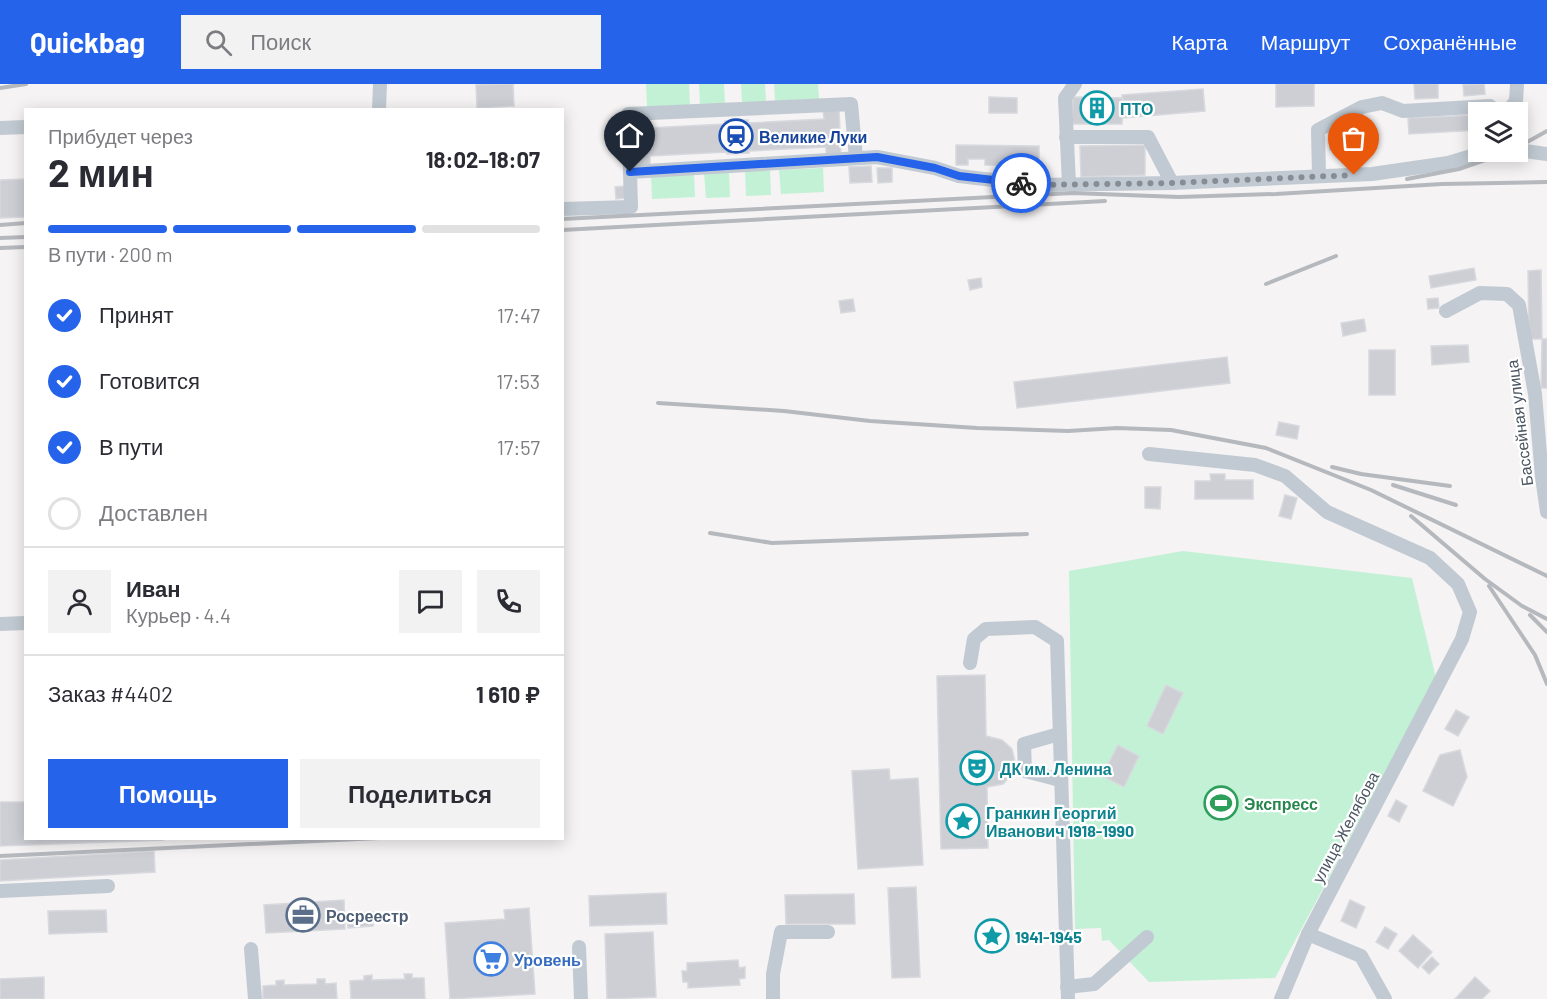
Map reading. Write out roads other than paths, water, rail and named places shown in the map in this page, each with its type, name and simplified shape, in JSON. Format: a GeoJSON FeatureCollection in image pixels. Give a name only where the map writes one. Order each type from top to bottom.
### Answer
{"type":"FeatureCollection","features":[{"type":"Feature","properties":{"kind":"street"},"geometry":{"type":"LineString","coordinates":[[379,108],[380,84]]}},
{"type":"Feature","properties":{"kind":"street"},"geometry":{"type":"LineString","coordinates":[[1069,184],[1065,98],[1075,84]]}},
{"type":"Feature","properties":{"kind":"street"},"geometry":{"type":"LineString","coordinates":[[1515,102],[1517,84]]}},
{"type":"Feature","properties":{"kind":"street"},"geometry":{"type":"LineString","coordinates":[[1319,176],[1318,130],[1362,107],[1382,103],[1404,111],[1468,107]]}},
{"type":"Feature","properties":{"kind":"street"},"geometry":{"type":"LineString","coordinates":[[564,209],[632,207],[628,114],[851,104],[856,158]]}},
{"type":"Feature","properties":{"kind":"street"},"geometry":{"type":"LineString","coordinates":[[0,128],[24,127]]}},
{"type":"Feature","properties":{"kind":"street"},"geometry":{"type":"LineString","coordinates":[[1066,137],[1148,138],[1172,183]]}},
{"type":"Feature","properties":{"kind":"street"},"geometry":{"type":"LineString","coordinates":[[1528,151],[1547,154]]}},
{"type":"Feature","properties":{"kind":"street"},"geometry":{"type":"LineString","coordinates":[[630,172],[877,157],[935,168],[959,176],[1035,185],[1172,183],[1372,174],[1437,164],[1468,156]]}},
{"type":"Feature","properties":{"kind":"street","name":"Бассейная улица"},"geometry":{"type":"LineString","coordinates":[[1446,311],[1480,293],[1507,294],[1519,305],[1535,394],[1547,512]]}},
{"type":"Feature","properties":{"kind":"street","name":"улица Желябова"},"geometry":{"type":"LineString","coordinates":[[1149,454],[1256,465],[1285,476],[1327,512],[1430,558],[1458,584],[1470,612],[1462,639],[1308,934],[1281,999]]}},
{"type":"Feature","properties":{"kind":"street"},"geometry":{"type":"LineString","coordinates":[[0,624],[24,623]]}},
{"type":"Feature","properties":{"kind":"street"},"geometry":{"type":"LineString","coordinates":[[970,663],[974,639],[986,629],[1035,627],[1057,641],[1067,993],[1094,984],[1147,937]]}},
{"type":"Feature","properties":{"kind":"street"},"geometry":{"type":"LineString","coordinates":[[1059,734],[1024,744],[1025,771],[1060,780]]}},
{"type":"Feature","properties":{"kind":"street"},"geometry":{"type":"LineString","coordinates":[[0,891],[108,886]]}},
{"type":"Feature","properties":{"kind":"street"},"geometry":{"type":"LineString","coordinates":[[773,999],[773,974],[781,932],[828,932]]}},
{"type":"Feature","properties":{"kind":"street"},"geometry":{"type":"LineString","coordinates":[[1308,934],[1361,956],[1385,999]]}},
{"type":"Feature","properties":{"kind":"street"},"geometry":{"type":"LineString","coordinates":[[579,947],[581,999]]}},
{"type":"Feature","properties":{"kind":"street"},"geometry":{"type":"LineString","coordinates":[[251,949],[255,999]]}},
{"type":"Feature","properties":{"kind":"railway"},"geometry":{"type":"LineString","coordinates":[[0,88],[26,84]]}},
{"type":"Feature","properties":{"kind":"railway"},"geometry":{"type":"LineString","coordinates":[[1528,141],[1547,131]]}},
{"type":"Feature","properties":{"kind":"railway"},"geometry":{"type":"LineString","coordinates":[[1407,179],[1459,169],[1479,162]]}},
{"type":"Feature","properties":{"kind":"railway"},"geometry":{"type":"LineString","coordinates":[[564,219],[1073,193],[1179,197],[1442,184],[1547,182]]}},
{"type":"Feature","properties":{"kind":"railway"},"geometry":{"type":"LineString","coordinates":[[564,230],[1105,201]]}},
{"type":"Feature","properties":{"kind":"railway"},"geometry":{"type":"LineString","coordinates":[[0,225],[24,223]]}},
{"type":"Feature","properties":{"kind":"railway"},"geometry":{"type":"LineString","coordinates":[[0,238],[24,237]]}},
{"type":"Feature","properties":{"kind":"railway"},"geometry":{"type":"LineString","coordinates":[[0,248],[24,247]]}},
{"type":"Feature","properties":{"kind":"railway"},"geometry":{"type":"LineString","coordinates":[[1266,284],[1336,256]]}},
{"type":"Feature","properties":{"kind":"railway"},"geometry":{"type":"LineString","coordinates":[[658,403],[784,411],[870,421],[977,428],[1068,431],[1117,428],[1171,430],[1266,448],[1371,490],[1547,576]]}},
{"type":"Feature","properties":{"kind":"railway"},"geometry":{"type":"LineString","coordinates":[[1332,467],[1361,474],[1450,486]]}},
{"type":"Feature","properties":{"kind":"railway"},"geometry":{"type":"LineString","coordinates":[[1393,485],[1456,505]]}},
{"type":"Feature","properties":{"kind":"railway"},"geometry":{"type":"LineString","coordinates":[[1411,516],[1485,579],[1522,606],[1547,619]]}},
{"type":"Feature","properties":{"kind":"railway"},"geometry":{"type":"LineString","coordinates":[[710,533],[772,543],[1027,534]]}},
{"type":"Feature","properties":{"kind":"railway"},"geometry":{"type":"LineString","coordinates":[[1489,586],[1535,655],[1547,684]]}},
{"type":"Feature","properties":{"kind":"railway"},"geometry":{"type":"LineString","coordinates":[[1530,615],[1547,632]]}},
{"type":"Feature","properties":{"kind":"railway"},"geometry":{"type":"LineString","coordinates":[[0,856],[337,840]]}},
{"type":"Feature","properties":{"kind":"place","name":"ПТО"},"geometry":{"type":"Point","coordinates":[1097,108]}},
{"type":"Feature","properties":{"kind":"place","name":"Великие Луки"},"geometry":{"type":"Point","coordinates":[736,136]}},
{"type":"Feature","properties":{"kind":"place","name":"ДК им. Ленина"},"geometry":{"type":"Point","coordinates":[977,768]}},
{"type":"Feature","properties":{"kind":"place","name":"Экспресс"},"geometry":{"type":"Point","coordinates":[1221,803]}},
{"type":"Feature","properties":{"kind":"place","name":"Гранкин Георгий Иванович 1918-1990"},"geometry":{"type":"Point","coordinates":[963,821]}},
{"type":"Feature","properties":{"kind":"place","name":"Росреестр"},"geometry":{"type":"Point","coordinates":[303,915]}},
{"type":"Feature","properties":{"kind":"place","name":"1941-1945"},"geometry":{"type":"Point","coordinates":[992,936]}},
{"type":"Feature","properties":{"kind":"place","name":"Уровень"},"geometry":{"type":"Point","coordinates":[491,959]}}]}
